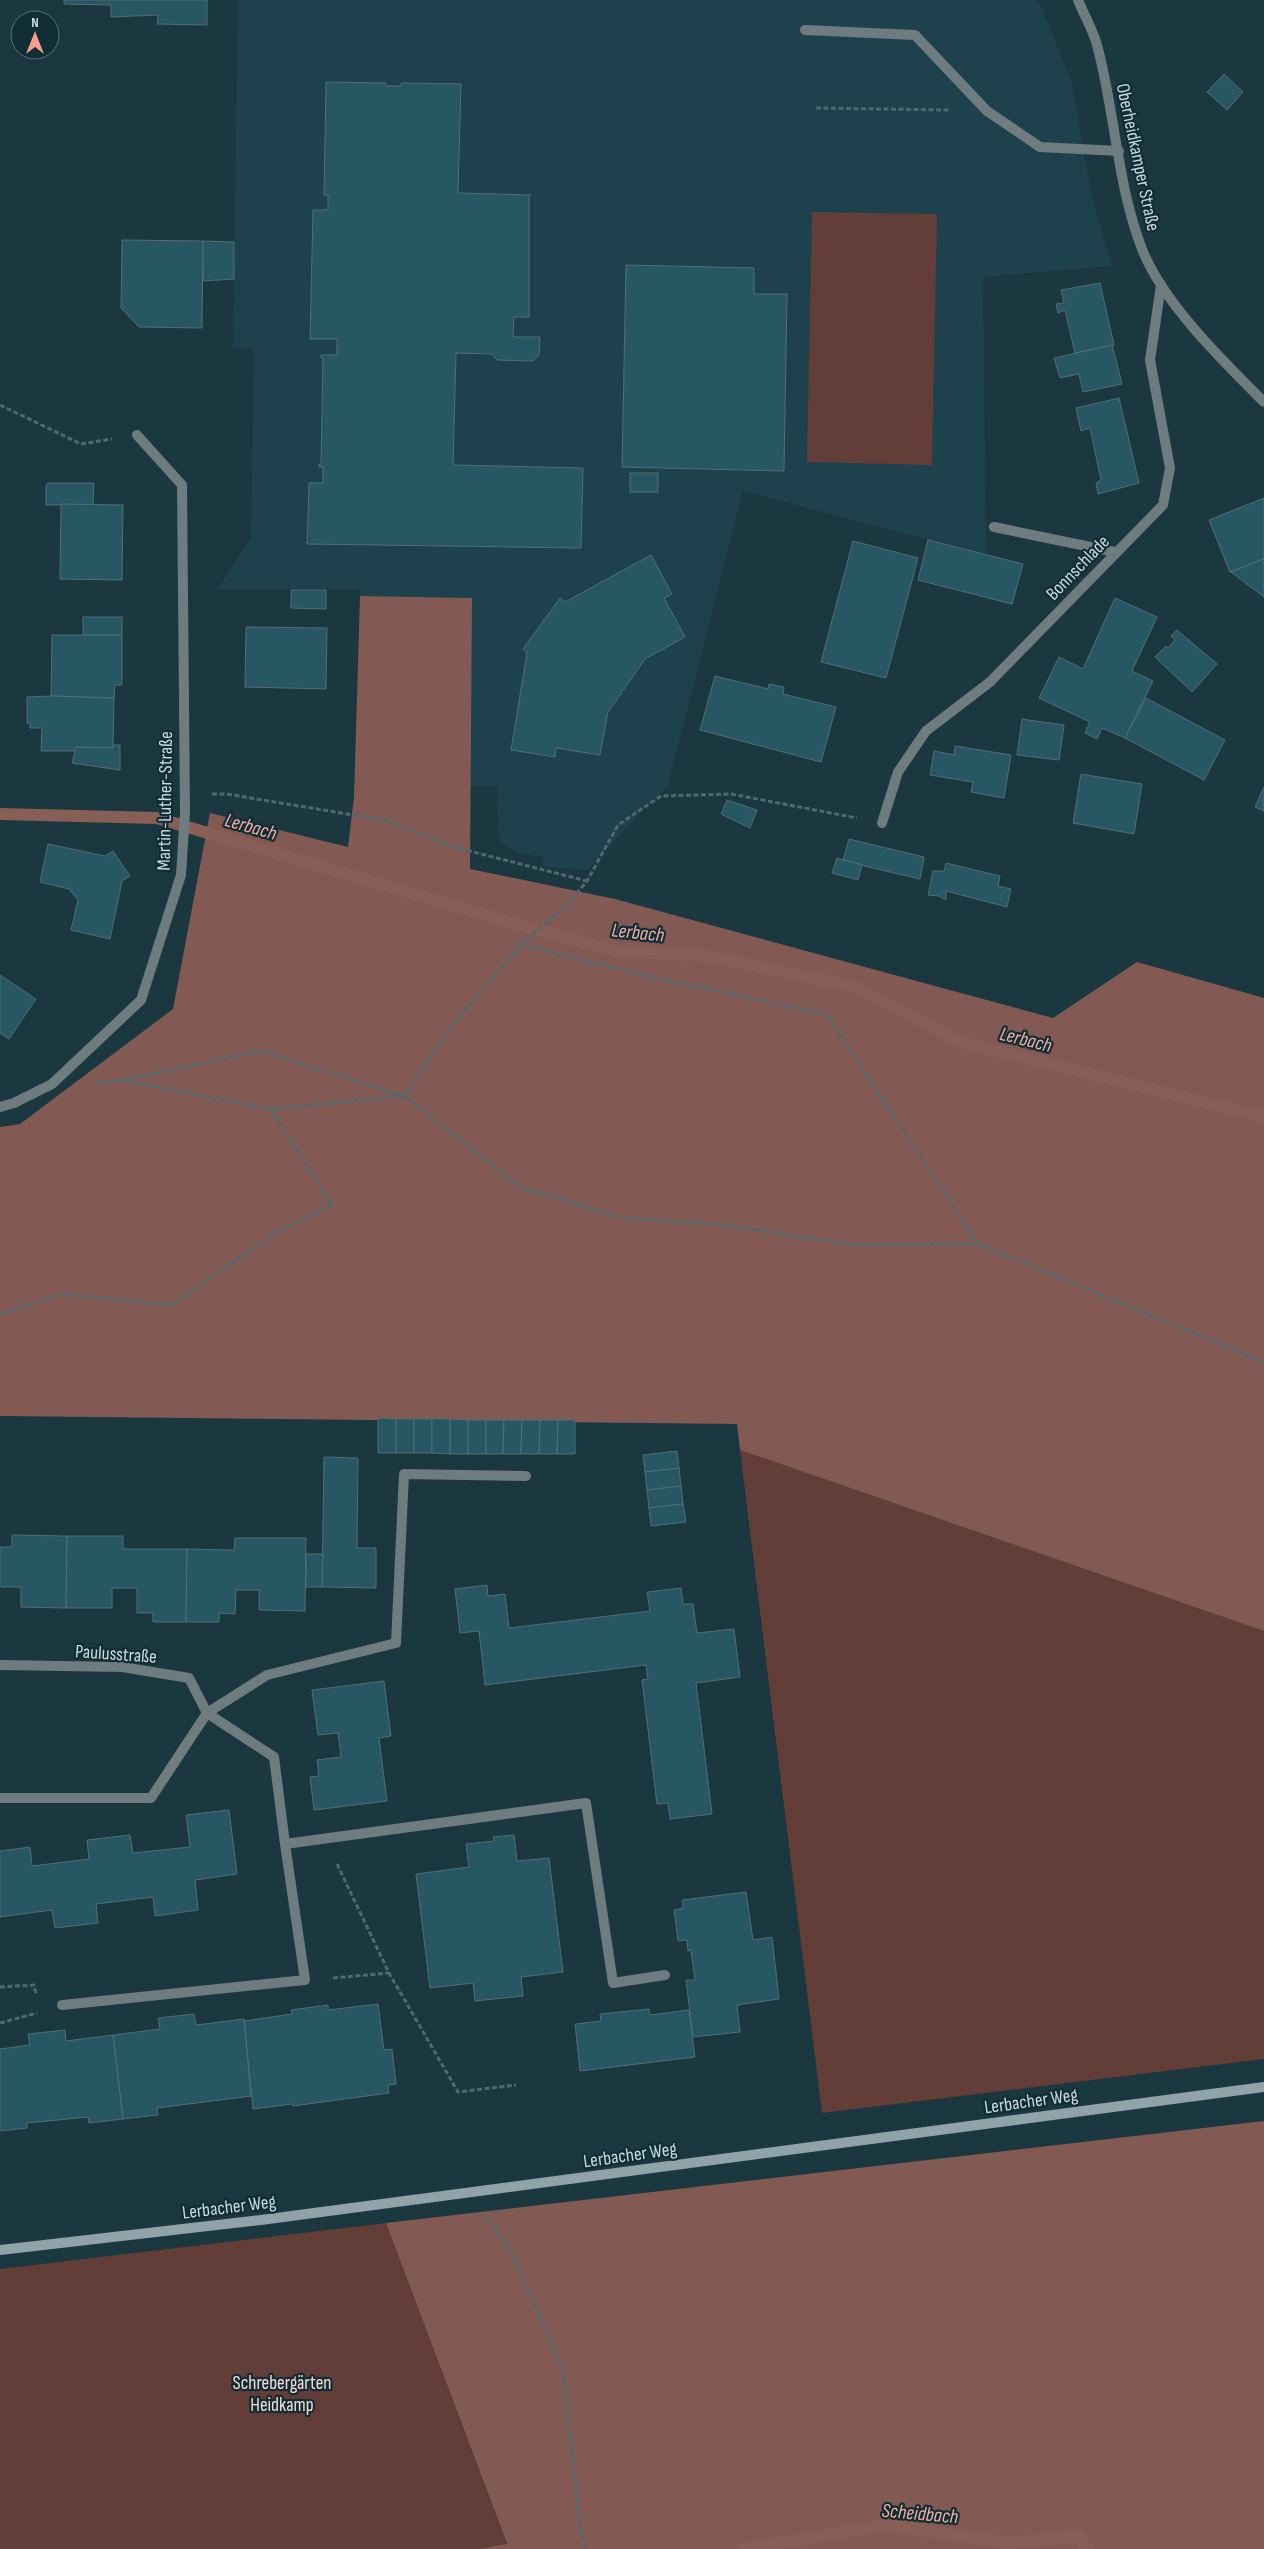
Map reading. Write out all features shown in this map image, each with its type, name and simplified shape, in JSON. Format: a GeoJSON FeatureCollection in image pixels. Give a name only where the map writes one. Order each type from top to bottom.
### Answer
{"type":"FeatureCollection","features":[{"type":"Feature","properties":{"kind":"street","name":"Oberheidkamper Straße"},"geometry":{"type":"LineString","coordinates":[[1078,0],[1097,44],[1132,218],[1142,250],[1161,286],[1212,349],[1264,402]]}},
{"type":"Feature","properties":{"kind":"street"},"geometry":{"type":"LineString","coordinates":[[805,30],[915,35],[987,110],[1040,147],[1119,152]]}},
{"type":"Feature","properties":{"kind":"street","name":"Bonnschlade"},"geometry":{"type":"LineString","coordinates":[[882,823],[898,772],[926,731],[990,682],[1115,552],[1163,506],[1170,468],[1150,360],[1161,286]]}},
{"type":"Feature","properties":{"kind":"street","name":"Martin-Luther-Straße"},"geometry":{"type":"LineString","coordinates":[[0,1108],[52,1084],[141,1000],[181,876],[185,812],[183,794],[182,485],[137,435]]}},
{"type":"Feature","properties":{"kind":"street"},"geometry":{"type":"LineString","coordinates":[[994,527],[1115,552]]}},
{"type":"Feature","properties":{"kind":"street"},"geometry":{"type":"LineString","coordinates":[[0,1798],[151,1798],[207,1713],[267,1675],[396,1643],[404,1474],[526,1476]]}},
{"type":"Feature","properties":{"kind":"street","name":"Paulusstraße"},"geometry":{"type":"LineString","coordinates":[[0,1665],[122,1667],[189,1678],[207,1713]]}},
{"type":"Feature","properties":{"kind":"street"},"geometry":{"type":"LineString","coordinates":[[62,2006],[305,1980],[274,1757],[207,1713]]}},
{"type":"Feature","properties":{"kind":"street"},"geometry":{"type":"LineString","coordinates":[[286,1844],[586,1804],[613,1982],[665,1975]]}},
{"type":"Feature","properties":{"kind":"street","name":"Lerbacher Weg"},"geometry":{"type":"LineString","coordinates":[[0,2250],[261,2220],[1264,2087]]}},
{"type":"Feature","properties":{"kind":"path"},"geometry":{"type":"LineString","coordinates":[[816,108],[987,110]]}},
{"type":"Feature","properties":{"kind":"path"},"geometry":{"type":"LineString","coordinates":[[0,405],[81,444],[137,435]]}},
{"type":"Feature","properties":{"kind":"path"},"geometry":{"type":"LineString","coordinates":[[183,794],[227,794],[389,821],[450,846],[587,881]]}},
{"type":"Feature","properties":{"kind":"path"},"geometry":{"type":"LineString","coordinates":[[404,1096],[447,1032],[520,945],[567,905],[587,881],[618,825],[661,796],[731,794],[882,823]]}},
{"type":"Feature","properties":{"kind":"path"},"geometry":{"type":"LineString","coordinates":[[520,945],[656,978],[826,1014],[978,1244]]}},
{"type":"Feature","properties":{"kind":"path"},"geometry":{"type":"LineString","coordinates":[[52,1084],[123,1080],[260,1051],[404,1096],[520,1187],[623,1218],[717,1224],[856,1245],[978,1244],[1264,1362]]}},
{"type":"Feature","properties":{"kind":"path"},"geometry":{"type":"LineString","coordinates":[[123,1080],[271,1109],[404,1096]]}},
{"type":"Feature","properties":{"kind":"path"},"geometry":{"type":"LineString","coordinates":[[0,1314],[62,1294],[172,1305],[276,1232],[332,1205],[271,1109]]}},
{"type":"Feature","properties":{"kind":"path"},"geometry":{"type":"LineString","coordinates":[[324,1840],[389,1973],[458,2092],[516,2085]]}},
{"type":"Feature","properties":{"kind":"path"},"geometry":{"type":"LineString","coordinates":[[305,1980],[389,1973]]}},
{"type":"Feature","properties":{"kind":"path"},"geometry":{"type":"LineString","coordinates":[[0,1987],[34,1985],[41,2012]]}},
{"type":"Feature","properties":{"kind":"path"},"geometry":{"type":"LineString","coordinates":[[0,2023],[62,2006]]}},
{"type":"Feature","properties":{"kind":"path"},"geometry":{"type":"LineString","coordinates":[[485,2214],[513,2256],[563,2371],[581,2533],[586,2549]]}},
{"type":"Feature","properties":{"kind":"shaded area"},"geometry":{"type":"Polygon","coordinates":[[[238,0],[1036,0],[1041,6],[1072,82],[1092,198],[1112,266],[983,277],[986,555],[743,491],[667,789],[649,803],[588,870],[542,866],[543,857],[517,853],[509,848],[501,841],[498,831],[497,787],[469,787],[472,598],[360,596],[360,589],[218,589],[251,537],[254,349],[233,348],[238,0]]]}},
{"type":"Feature","properties":{"kind":"shaded area"},"geometry":{"type":"Polygon","coordinates":[[[360,596],[472,598],[470,869],[615,899],[1053,1018],[1137,962],[1264,998],[1264,1631],[740,1450],[737,1424],[0,1416],[0,1127],[20,1124],[173,1009],[210,813],[348,847],[354,797],[360,596]]]}},
{"type":"Feature","properties":{"kind":"shaded area"},"geometry":{"type":"Polygon","coordinates":[[[1264,2121],[1264,2549],[479,2549],[507,2544],[386,2223],[1264,2121]]]}},
{"type":"Feature","properties":{"kind":"green space"},"geometry":{"type":"Polygon","coordinates":[[[812,212],[937,214],[932,465],[807,462],[812,212]]]}},
{"type":"Feature","properties":{"kind":"green space"},"geometry":{"type":"Polygon","coordinates":[[[740,1450],[1264,1631],[1264,2059],[822,2113],[740,1450]]]}},
{"type":"Feature","properties":{"kind":"green space","name":"Schrebergärten Heidkamp"},"geometry":{"type":"Polygon","coordinates":[[[386,2223],[507,2545],[479,2549],[0,2549],[0,2269],[386,2223]]]}},
{"type":"Feature","properties":{"kind":"building"},"geometry":{"type":"Polygon","coordinates":[[[64,0],[207,0],[207,25],[157,24],[158,15],[111,17],[111,5],[64,4],[64,0]]]}},
{"type":"Feature","properties":{"kind":"building"},"geometry":{"type":"Polygon","coordinates":[[[1224,74],[1243,92],[1227,110],[1207,92],[1224,74]]]}},
{"type":"Feature","properties":{"kind":"building"},"geometry":{"type":"Polygon","coordinates":[[[326,82],[386,83],[386,86],[401,86],[401,83],[461,84],[458,193],[531,195],[529,197],[529,317],[514,317],[513,337],[540,337],[539,355],[533,361],[497,360],[492,354],[456,353],[453,465],[583,468],[581,548],[307,544],[309,483],[323,483],[323,467],[319,467],[319,464],[321,464],[323,358],[321,358],[321,355],[337,355],[337,339],[310,339],[313,210],[328,210],[328,195],[324,195],[326,82]]]}},
{"type":"Feature","properties":{"kind":"building"},"geometry":{"type":"Polygon","coordinates":[[[122,240],[203,241],[202,328],[139,327],[121,308],[122,240]]]}},
{"type":"Feature","properties":{"kind":"building"},"geometry":{"type":"Polygon","coordinates":[[[203,241],[234,242],[234,279],[203,281],[203,241]]]}},
{"type":"Feature","properties":{"kind":"building"},"geometry":{"type":"Polygon","coordinates":[[[626,265],[754,268],[754,294],[787,294],[784,471],[622,467],[626,265]]]}},
{"type":"Feature","properties":{"kind":"building"},"geometry":{"type":"Polygon","coordinates":[[[1100,283],[1114,345],[1075,353],[1065,310],[1058,313],[1056,304],[1064,303],[1061,290],[1100,283]]]}},
{"type":"Feature","properties":{"kind":"building"},"geometry":{"type":"Polygon","coordinates":[[[1112,345],[1122,384],[1083,392],[1079,374],[1060,378],[1054,358],[1112,345]]]}},
{"type":"Feature","properties":{"kind":"building"},"geometry":{"type":"Polygon","coordinates":[[[1119,398],[1139,483],[1098,494],[1096,483],[1101,480],[1090,428],[1081,431],[1076,408],[1119,398]]]}},
{"type":"Feature","properties":{"kind":"building"},"geometry":{"type":"Polygon","coordinates":[[[630,473],[658,473],[658,492],[630,492],[630,473]]]}},
{"type":"Feature","properties":{"kind":"building"},"geometry":{"type":"Polygon","coordinates":[[[48,483],[94,483],[93,505],[46,505],[46,485],[48,483]]]}},
{"type":"Feature","properties":{"kind":"building"},"geometry":{"type":"Polygon","coordinates":[[[1264,498],[1264,559],[1230,572],[1209,520],[1264,498]]]}},
{"type":"Feature","properties":{"kind":"building"},"geometry":{"type":"Polygon","coordinates":[[[61,504],[123,505],[122,580],[60,579],[61,504]]]}},
{"type":"Feature","properties":{"kind":"building"},"geometry":{"type":"Polygon","coordinates":[[[928,540],[1023,564],[1012,604],[918,580],[928,540]]]}},
{"type":"Feature","properties":{"kind":"building"},"geometry":{"type":"Polygon","coordinates":[[[853,541],[918,558],[886,678],[821,662],[853,541]]]}},
{"type":"Feature","properties":{"kind":"building"},"geometry":{"type":"Polygon","coordinates":[[[651,555],[672,594],[664,598],[685,637],[645,659],[608,712],[600,755],[556,748],[555,757],[511,750],[527,653],[523,649],[560,598],[565,602],[651,555]]]}},
{"type":"Feature","properties":{"kind":"building"},"geometry":{"type":"Polygon","coordinates":[[[1264,559],[1264,597],[1231,572],[1264,559]]]}},
{"type":"Feature","properties":{"kind":"building"},"geometry":{"type":"Polygon","coordinates":[[[291,590],[326,590],[326,609],[291,608],[291,590]]]}},
{"type":"Feature","properties":{"kind":"building"},"geometry":{"type":"Polygon","coordinates":[[[1115,598],[1157,617],[1132,671],[1153,681],[1125,738],[1102,728],[1097,739],[1085,733],[1090,722],[1039,698],[1059,657],[1083,669],[1115,598]]]}},
{"type":"Feature","properties":{"kind":"building"},"geometry":{"type":"Polygon","coordinates":[[[83,617],[122,617],[122,635],[83,635],[83,617]]]}},
{"type":"Feature","properties":{"kind":"building"},"geometry":{"type":"Polygon","coordinates":[[[246,627],[327,628],[326,689],[245,687],[246,627]]]}},
{"type":"Feature","properties":{"kind":"building"},"geometry":{"type":"Polygon","coordinates":[[[1177,630],[1217,664],[1192,692],[1155,657],[1166,646],[1168,648],[1175,640],[1171,636],[1177,630]]]}},
{"type":"Feature","properties":{"kind":"building"},"geometry":{"type":"Polygon","coordinates":[[[52,635],[122,635],[122,685],[115,685],[114,698],[51,696],[52,635]]]}},
{"type":"Feature","properties":{"kind":"building"},"geometry":{"type":"Polygon","coordinates":[[[715,676],[768,689],[769,684],[784,687],[783,694],[836,707],[821,762],[700,730],[715,676]]]}},
{"type":"Feature","properties":{"kind":"building"},"geometry":{"type":"Polygon","coordinates":[[[27,697],[114,698],[113,748],[76,747],[76,751],[41,751],[42,728],[30,728],[30,723],[27,723],[27,697]]]}},
{"type":"Feature","properties":{"kind":"building"},"geometry":{"type":"Polygon","coordinates":[[[1146,698],[1225,740],[1204,780],[1125,738],[1146,698]]]}},
{"type":"Feature","properties":{"kind":"building"},"geometry":{"type":"Polygon","coordinates":[[[1022,719],[1064,725],[1059,760],[1017,755],[1022,719]]]}},
{"type":"Feature","properties":{"kind":"building"},"geometry":{"type":"Polygon","coordinates":[[[113,745],[120,745],[120,770],[72,763],[76,747],[113,748],[113,745]]]}},
{"type":"Feature","properties":{"kind":"building"},"geometry":{"type":"Polygon","coordinates":[[[955,746],[1011,755],[1004,798],[971,792],[973,782],[930,775],[934,751],[954,755],[955,746]]]}},
{"type":"Feature","properties":{"kind":"building"},"geometry":{"type":"Polygon","coordinates":[[[1081,774],[1142,784],[1134,834],[1073,823],[1081,774]]]}},
{"type":"Feature","properties":{"kind":"building"},"geometry":{"type":"Polygon","coordinates":[[[1264,787],[1264,811],[1255,807],[1264,787]]]}},
{"type":"Feature","properties":{"kind":"building"},"geometry":{"type":"Polygon","coordinates":[[[727,800],[757,810],[750,828],[721,814],[727,800]]]}},
{"type":"Feature","properties":{"kind":"building"},"geometry":{"type":"Polygon","coordinates":[[[849,839],[924,857],[920,879],[843,861],[849,839]]]}},
{"type":"Feature","properties":{"kind":"building"},"geometry":{"type":"Polygon","coordinates":[[[48,844],[105,856],[113,851],[130,876],[122,881],[110,939],[71,930],[78,900],[69,889],[40,882],[48,844]]]}},
{"type":"Feature","properties":{"kind":"building"},"geometry":{"type":"Polygon","coordinates":[[[837,858],[862,865],[858,880],[832,873],[837,858]]]}},
{"type":"Feature","properties":{"kind":"building"},"geometry":{"type":"Polygon","coordinates":[[[946,863],[1000,876],[998,886],[1011,889],[1007,907],[946,891],[946,900],[939,896],[928,895],[933,871],[944,871],[946,863]]]}},
{"type":"Feature","properties":{"kind":"building"},"geometry":{"type":"Polygon","coordinates":[[[0,975],[36,999],[9,1039],[0,1033],[0,975]]]}},
{"type":"Feature","properties":{"kind":"building"},"geometry":{"type":"Polygon","coordinates":[[[378,1418],[396,1419],[396,1453],[378,1453],[378,1418]]]}},
{"type":"Feature","properties":{"kind":"building"},"geometry":{"type":"Polygon","coordinates":[[[396,1419],[414,1419],[414,1453],[396,1453],[396,1419]]]}},
{"type":"Feature","properties":{"kind":"building"},"geometry":{"type":"Polygon","coordinates":[[[414,1419],[432,1419],[432,1453],[414,1453],[414,1419]]]}},
{"type":"Feature","properties":{"kind":"building"},"geometry":{"type":"Polygon","coordinates":[[[432,1419],[450,1419],[450,1454],[432,1453],[432,1419]]]}},
{"type":"Feature","properties":{"kind":"building"},"geometry":{"type":"Polygon","coordinates":[[[450,1419],[468,1420],[468,1454],[450,1454],[450,1419]]]}},
{"type":"Feature","properties":{"kind":"building"},"geometry":{"type":"Polygon","coordinates":[[[468,1420],[486,1420],[486,1454],[468,1454],[468,1420]]]}},
{"type":"Feature","properties":{"kind":"building"},"geometry":{"type":"Polygon","coordinates":[[[486,1420],[504,1420],[503,1454],[486,1454],[486,1420]]]}},
{"type":"Feature","properties":{"kind":"building"},"geometry":{"type":"Polygon","coordinates":[[[504,1420],[522,1420],[521,1454],[503,1454],[504,1420]]]}},
{"type":"Feature","properties":{"kind":"building"},"geometry":{"type":"Polygon","coordinates":[[[522,1420],[540,1420],[539,1454],[521,1454],[522,1420]]]}},
{"type":"Feature","properties":{"kind":"building"},"geometry":{"type":"Polygon","coordinates":[[[540,1420],[558,1420],[557,1454],[539,1454],[540,1420]]]}},
{"type":"Feature","properties":{"kind":"building"},"geometry":{"type":"Polygon","coordinates":[[[558,1420],[575,1420],[575,1454],[557,1454],[558,1420]]]}},
{"type":"Feature","properties":{"kind":"building"},"geometry":{"type":"Polygon","coordinates":[[[677,1451],[679,1468],[645,1472],[643,1455],[677,1451]]]}},
{"type":"Feature","properties":{"kind":"building"},"geometry":{"type":"Polygon","coordinates":[[[324,1457],[358,1458],[357,1548],[376,1548],[376,1588],[322,1587],[324,1457]]]}},
{"type":"Feature","properties":{"kind":"building"},"geometry":{"type":"Polygon","coordinates":[[[679,1468],[681,1486],[647,1490],[645,1472],[679,1468]]]}},
{"type":"Feature","properties":{"kind":"building"},"geometry":{"type":"Polygon","coordinates":[[[681,1486],[683,1504],[649,1508],[647,1490],[681,1486]]]}},
{"type":"Feature","properties":{"kind":"building"},"geometry":{"type":"Polygon","coordinates":[[[683,1504],[686,1522],[651,1526],[649,1508],[683,1504]]]}},
{"type":"Feature","properties":{"kind":"building"},"geometry":{"type":"Polygon","coordinates":[[[12,1535],[67,1536],[66,1608],[21,1607],[21,1587],[0,1587],[0,1547],[12,1547],[12,1535]]]}},
{"type":"Feature","properties":{"kind":"building"},"geometry":{"type":"Polygon","coordinates":[[[67,1536],[123,1536],[123,1549],[187,1549],[186,1622],[153,1622],[153,1613],[137,1613],[137,1588],[112,1588],[112,1608],[66,1608],[67,1536]]]}},
{"type":"Feature","properties":{"kind":"building"},"geometry":{"type":"Polygon","coordinates":[[[235,1538],[306,1538],[305,1611],[259,1610],[259,1590],[236,1590],[235,1614],[219,1613],[219,1622],[186,1622],[187,1549],[234,1550],[235,1538]]]}},
{"type":"Feature","properties":{"kind":"building"},"geometry":{"type":"Polygon","coordinates":[[[306,1554],[323,1554],[322,1587],[306,1587],[306,1554]]]}},
{"type":"Feature","properties":{"kind":"building"},"geometry":{"type":"Polygon","coordinates":[[[487,1585],[488,1596],[505,1594],[509,1628],[650,1611],[647,1592],[681,1588],[683,1604],[693,1604],[697,1633],[734,1629],[740,1677],[696,1683],[712,1814],[670,1819],[668,1803],[657,1804],[642,1680],[648,1679],[646,1665],[485,1685],[479,1631],[460,1633],[455,1589],[487,1585]]]}},
{"type":"Feature","properties":{"kind":"building"},"geometry":{"type":"Polygon","coordinates":[[[384,1681],[391,1736],[379,1738],[387,1801],[314,1810],[310,1777],[319,1776],[317,1760],[341,1757],[338,1733],[318,1735],[312,1690],[384,1681]]]}},
{"type":"Feature","properties":{"kind":"building"},"geometry":{"type":"Polygon","coordinates":[[[229,1810],[237,1874],[195,1880],[198,1910],[155,1916],[153,1897],[96,1904],[98,1923],[55,1928],[52,1910],[0,1917],[0,1851],[30,1847],[32,1866],[89,1859],[87,1840],[130,1835],[133,1853],[190,1847],[186,1815],[229,1810]]]}},
{"type":"Feature","properties":{"kind":"building"},"geometry":{"type":"Polygon","coordinates":[[[514,1835],[517,1861],[549,1858],[563,1972],[521,1977],[523,1996],[475,2001],[473,1983],[430,1988],[416,1874],[469,1867],[466,1844],[494,1841],[493,1837],[514,1835]]]}},
{"type":"Feature","properties":{"kind":"building"},"geometry":{"type":"Polygon","coordinates":[[[746,1892],[753,1940],[772,1937],[779,1999],[737,2005],[740,2032],[693,2037],[686,1980],[695,1980],[691,1950],[688,1951],[687,1940],[678,1941],[674,1910],[683,1908],[682,1900],[746,1892]]]}},
{"type":"Feature","properties":{"kind":"building"},"geometry":{"type":"Polygon","coordinates":[[[378,2004],[384,2050],[392,2049],[396,2084],[388,2085],[389,2093],[293,2106],[292,2104],[253,2109],[244,2021],[292,2014],[291,2010],[328,2005],[328,2010],[378,2004]]]}},
{"type":"Feature","properties":{"kind":"building"},"geometry":{"type":"Polygon","coordinates":[[[649,2009],[650,2015],[689,2010],[695,2057],[580,2071],[575,2024],[601,2021],[600,2014],[649,2009]]]}},
{"type":"Feature","properties":{"kind":"building"},"geometry":{"type":"Polygon","coordinates":[[[194,2014],[196,2025],[244,2019],[251,2096],[157,2108],[158,2115],[123,2119],[113,2035],[160,2029],[158,2018],[194,2014]]]}},
{"type":"Feature","properties":{"kind":"building"},"geometry":{"type":"Polygon","coordinates":[[[65,2030],[66,2041],[113,2035],[123,2119],[89,2123],[88,2117],[27,2123],[27,2128],[0,2131],[0,2049],[30,2045],[28,2034],[65,2030]]]}},
{"type":"Feature","properties":{"kind":"waterway","name":"Lerbach"},"geometry":{"type":"LineString","coordinates":[[0,814],[157,818],[519,925],[616,951],[707,956],[856,987],[960,1042],[1264,1117]]}},
{"type":"Feature","properties":{"kind":"waterway","name":"Scheidbach"},"geometry":{"type":"LineString","coordinates":[[743,2549],[886,2525],[1009,2543],[1079,2536],[1088,2549]]}}]}
